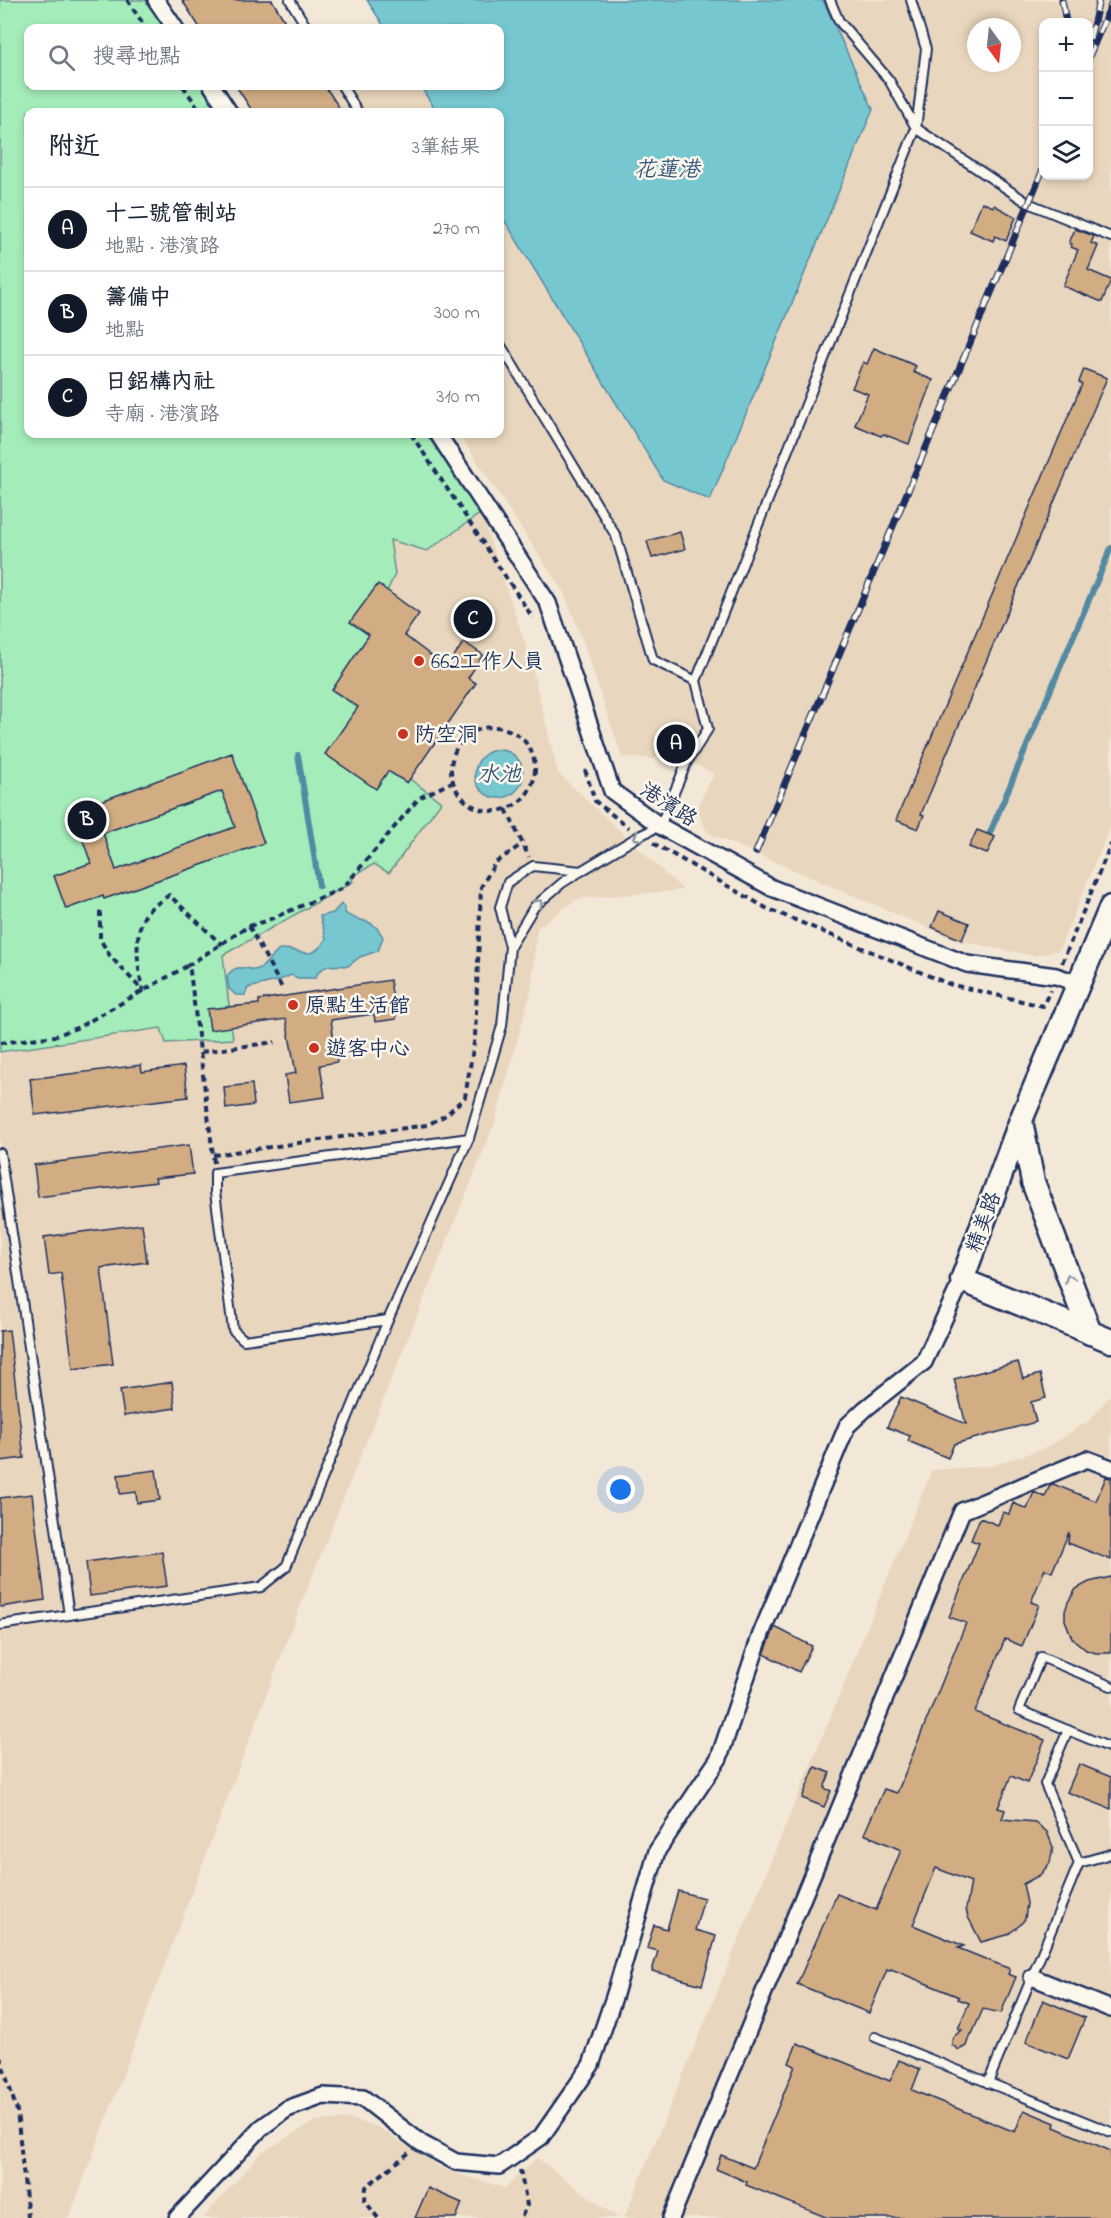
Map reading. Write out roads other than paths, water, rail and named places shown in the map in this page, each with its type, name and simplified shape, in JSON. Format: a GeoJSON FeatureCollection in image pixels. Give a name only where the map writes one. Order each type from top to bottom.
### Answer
{"type":"FeatureCollection","features":[{"type":"Feature","properties":{"kind":"main road","name":"精美路"},"geometry":{"type":"LineString","coordinates":[[1111,907],[1067,980],[1065,1015],[1021,1120],[962,1280],[1111,1341]]}},
{"type":"Feature","properties":{"kind":"main road"},"geometry":{"type":"LineString","coordinates":[[1021,1120],[1034,1182],[1090,1333]]}},
{"type":"Feature","properties":{"kind":"street"},"geometry":{"type":"LineString","coordinates":[[156,0],[172,24]]}},
{"type":"Feature","properties":{"kind":"street"},"geometry":{"type":"LineString","coordinates":[[215,90],[226,108]]}},
{"type":"Feature","properties":{"kind":"street","name":"港濱路"},"geometry":{"type":"LineString","coordinates":[[441,438],[548,603],[612,791],[660,826],[771,888],[967,964],[1067,980]]}},
{"type":"Feature","properties":{"kind":"street"},"geometry":{"type":"LineString","coordinates":[[177,2218],[261,2128],[287,2109],[323,2096],[363,2098],[421,2143],[456,2162],[499,2166],[541,2137],[591,2065],[615,1994],[657,1851],[718,1758],[761,1634],[847,1426],[924,1362],[962,1280]]}},
{"type":"Feature","properties":{"kind":"street"},"geometry":{"type":"LineString","coordinates":[[671,2218],[962,1511],[1087,1459],[1111,1468]]}},
{"type":"Feature","properties":{"kind":"street"},"geometry":{"type":"LineString","coordinates":[[1032,1977],[1110,2004]]}},
{"type":"Feature","properties":{"kind":"lane"},"geometry":{"type":"LineString","coordinates":[[290,0],[305,24]]}},
{"type":"Feature","properties":{"kind":"lane"},"geometry":{"type":"LineString","coordinates":[[830,0],[839,21],[889,80],[916,128],[1028,203],[1111,237]]}},
{"type":"Feature","properties":{"kind":"lane"},"geometry":{"type":"LineString","coordinates":[[510,947],[534,907],[562,883],[639,836],[660,826],[687,762],[708,729],[696,681],[916,128],[926,49],[911,0]]}},
{"type":"Feature","properties":{"kind":"lane"},"geometry":{"type":"LineString","coordinates":[[344,90],[356,108]]}},
{"type":"Feature","properties":{"kind":"lane"},"geometry":{"type":"LineString","coordinates":[[504,351],[616,536],[653,660],[696,681]]}},
{"type":"Feature","properties":{"kind":"lane"},"geometry":{"type":"LineString","coordinates":[[0,1625],[261,1587],[286,1567],[388,1320],[469,1138],[502,1026],[510,947],[500,907],[508,882],[533,866],[581,871]]}},
{"type":"Feature","properties":{"kind":"lane"},"geometry":{"type":"LineString","coordinates":[[388,1320],[244,1340],[233,1330],[215,1192],[215,1173],[469,1138]]}},
{"type":"Feature","properties":{"kind":"lane"},"geometry":{"type":"LineString","coordinates":[[0,1153],[69,1615]]}},
{"type":"Feature","properties":{"kind":"lane"},"geometry":{"type":"LineString","coordinates":[[1111,1686],[1041,1657],[1019,1710],[1111,1748]]}},
{"type":"Feature","properties":{"kind":"lane"},"geometry":{"type":"LineString","coordinates":[[988,2083],[1079,1863],[1045,1784],[1068,1730]]}},
{"type":"Feature","properties":{"kind":"lane"},"geometry":{"type":"LineString","coordinates":[[1079,1863],[1111,1854]]}},
{"type":"Feature","properties":{"kind":"lane"},"geometry":{"type":"LineString","coordinates":[[875,2037],[1111,2132]]}},
{"type":"Feature","properties":{"kind":"water","name":"花蓮港"},"geometry":{"type":"Polygon","coordinates":[[[367,0],[823,0],[873,109],[710,500],[663,480],[504,220],[504,108],[434,108],[423,90],[504,90],[504,24],[382,24],[367,0]]]}},
{"type":"Feature","properties":{"kind":"water","name":"水池"},"geometry":{"type":"Polygon","coordinates":[[[494,750],[504,750],[519,760],[523,774],[522,783],[513,794],[504,798],[494,798],[479,788],[475,779],[475,769],[485,754],[494,750]]]}},
{"type":"Feature","properties":{"kind":"water"},"geometry":{"type":"Polygon","coordinates":[[[341,904],[345,908],[345,913],[370,923],[379,930],[383,937],[378,951],[360,957],[348,966],[325,967],[315,978],[298,978],[291,975],[248,988],[245,995],[236,995],[229,989],[227,976],[236,968],[255,970],[262,967],[280,949],[310,953],[321,947],[326,939],[320,916],[333,913],[341,904]]]}},
{"type":"Feature","properties":{"kind":"waterway"},"geometry":{"type":"LineString","coordinates":[[989,835],[1111,548]]}},
{"type":"Feature","properties":{"kind":"waterway"},"geometry":{"type":"LineString","coordinates":[[298,755],[319,886]]}},
{"type":"Feature","properties":{"kind":"railway"},"geometry":{"type":"LineString","coordinates":[[1062,0],[1065,18]]}},
{"type":"Feature","properties":{"kind":"railway"},"geometry":{"type":"LineString","coordinates":[[1093,26],[1099,0]]}},
{"type":"Feature","properties":{"kind":"railway"},"geometry":{"type":"LineString","coordinates":[[1093,47],[1111,5]]}},
{"type":"Feature","properties":{"kind":"railway"},"geometry":{"type":"LineString","coordinates":[[756,852],[1039,179]]}},
{"type":"Feature","properties":{"kind":"place","name":"日鋁構內社"},"geometry":{"type":"Point","coordinates":[473,619]}},
{"type":"Feature","properties":{"kind":"place","name":"662工作人員"},"geometry":{"type":"Point","coordinates":[419,661]}},
{"type":"Feature","properties":{"kind":"place","name":"防空洞"},"geometry":{"type":"Point","coordinates":[403,734]}},
{"type":"Feature","properties":{"kind":"place","name":"十二號管制站"},"geometry":{"type":"Point","coordinates":[676,744]}},
{"type":"Feature","properties":{"kind":"place","name":"籌備中"},"geometry":{"type":"Point","coordinates":[87,820]}},
{"type":"Feature","properties":{"kind":"place","name":"原點生活館"},"geometry":{"type":"Point","coordinates":[293,1005]}},
{"type":"Feature","properties":{"kind":"place","name":"遊客中心"},"geometry":{"type":"Point","coordinates":[314,1048]}}]}
